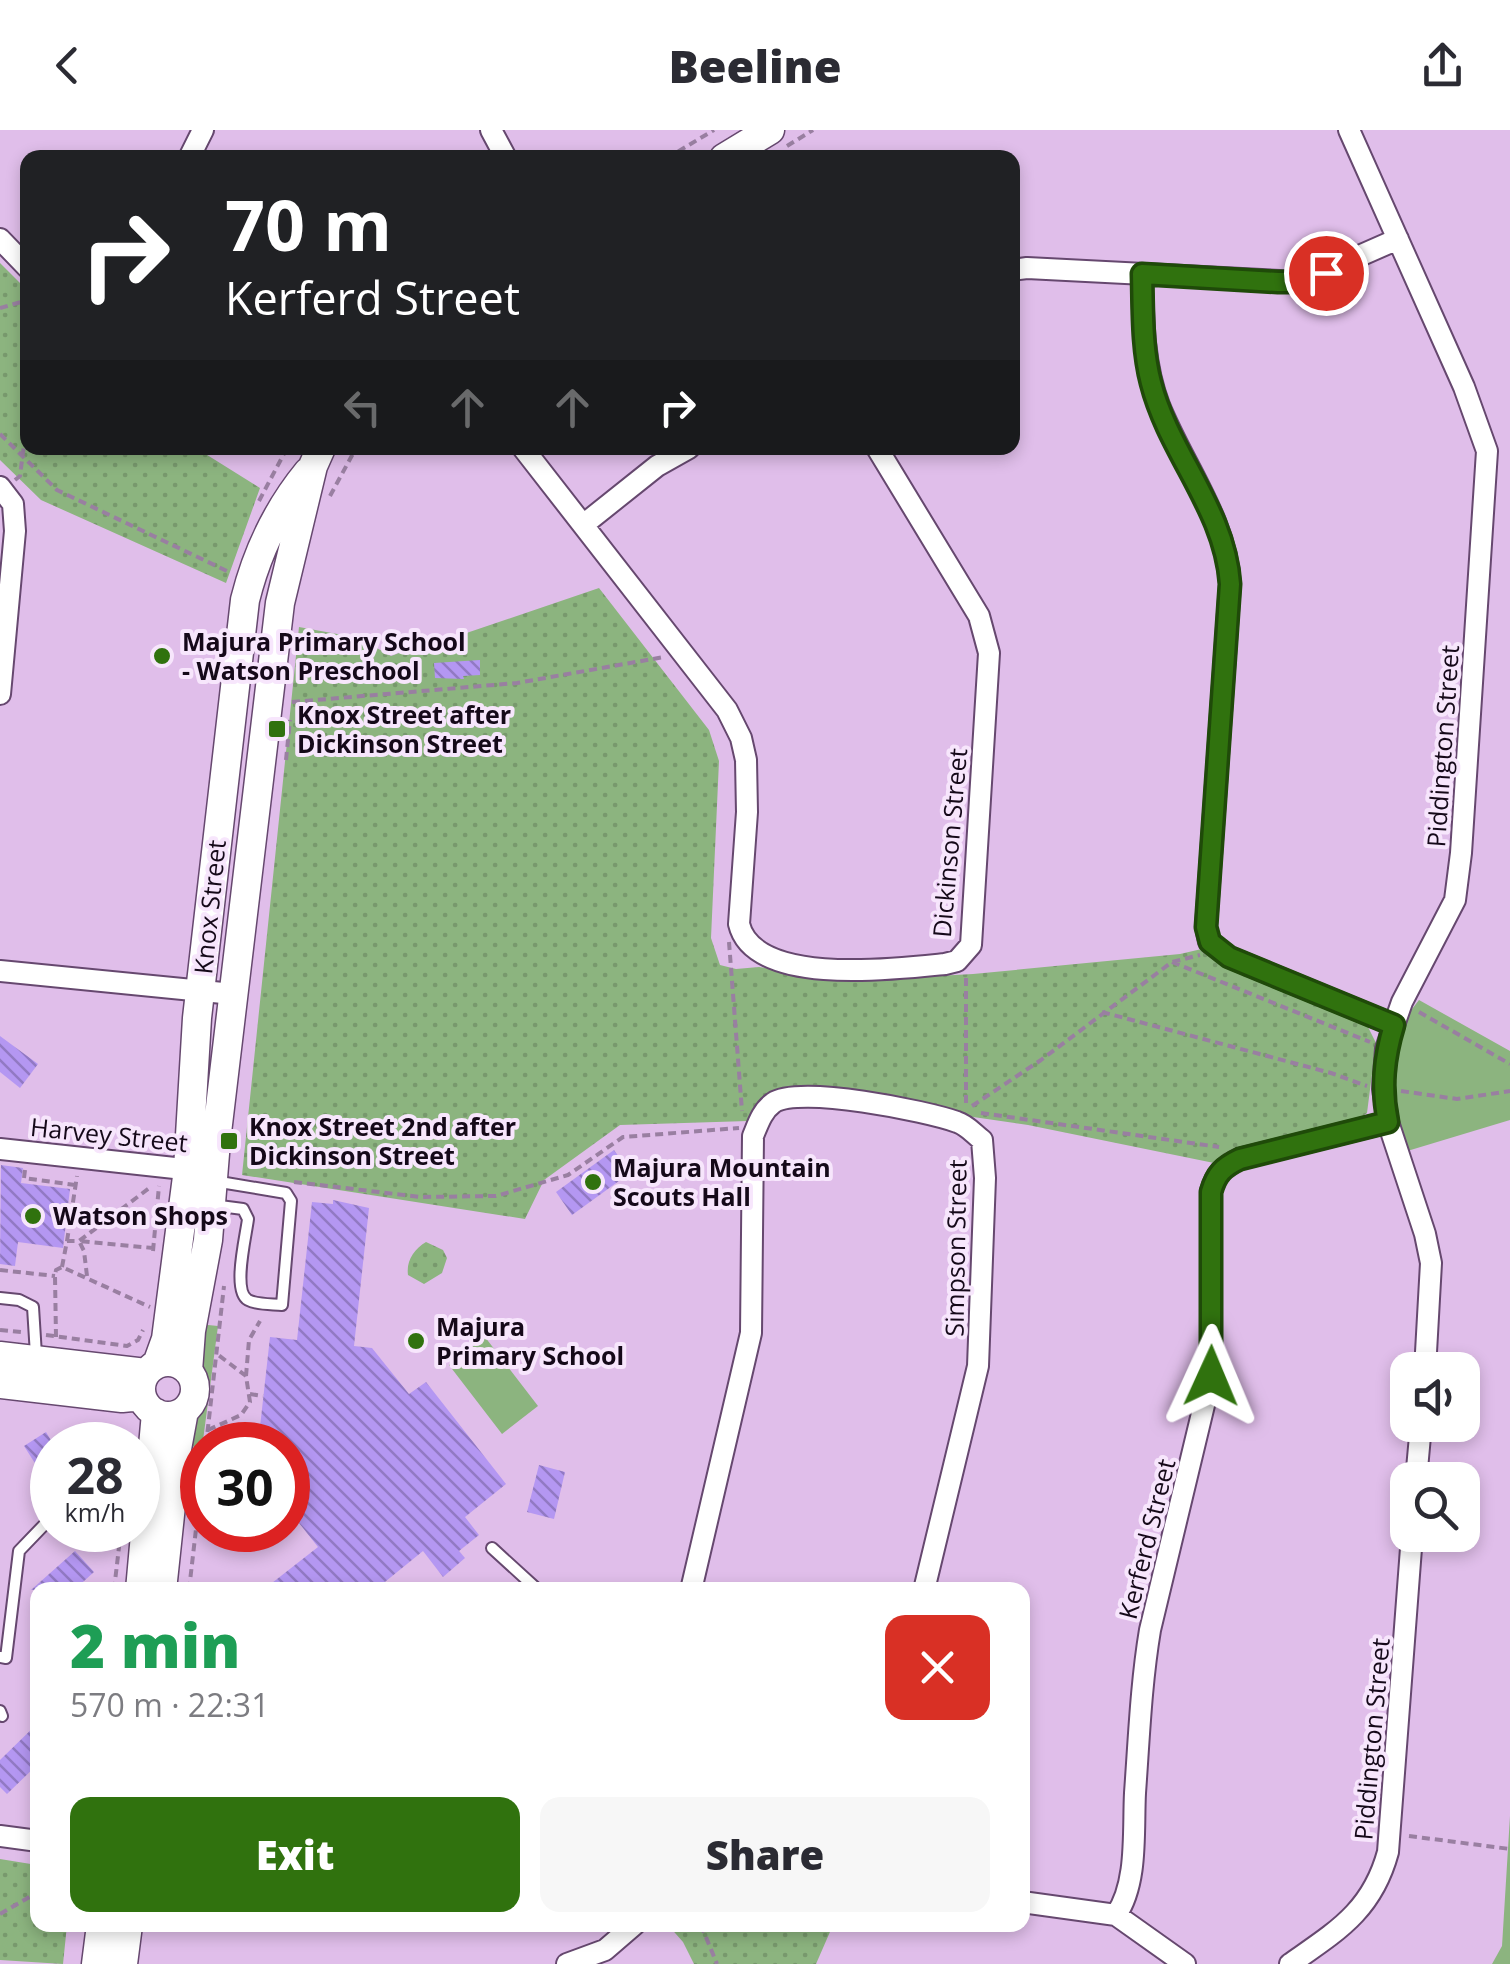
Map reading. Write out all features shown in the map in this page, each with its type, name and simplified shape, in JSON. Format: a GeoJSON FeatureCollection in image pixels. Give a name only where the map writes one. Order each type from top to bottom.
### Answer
{"type":"FeatureCollection","features":[{"type":"Feature","properties":{"kind":"street"},"geometry":{"type":"LineString","coordinates":[[737,150],[770,130]]}},
{"type":"Feature","properties":{"kind":"street","name":"Piddington Street"},"geometry":{"type":"LineString","coordinates":[[1349,130],[1477,417],[1487,451],[1455,900],[1402,1002],[1375,1081],[1431,1262],[1426,1352]]}},
{"type":"Feature","properties":{"kind":"street"},"geometry":{"type":"LineString","coordinates":[[0,239],[20,260]]}},
{"type":"Feature","properties":{"kind":"street"},"geometry":{"type":"LineString","coordinates":[[1020,269],[1300,282],[1398,240]]}},
{"type":"Feature","properties":{"kind":"street"},"geometry":{"type":"LineString","coordinates":[[1142,274],[1151,383],[1218,524],[1228,559],[1230,584],[1206,927],[1210,942],[1219,951],[1394,1025]]}},
{"type":"Feature","properties":{"kind":"street"},"geometry":{"type":"LineString","coordinates":[[528,455],[728,710],[741,738],[746,760],[747,812],[739,924],[742,936]]}},
{"type":"Feature","properties":{"kind":"street"},"geometry":{"type":"LineString","coordinates":[[584,526],[657,466],[677,455]]}},
{"type":"Feature","properties":{"kind":"street","name":"Dickinson Street"},"geometry":{"type":"LineString","coordinates":[[742,936],[760,954],[856,973],[946,964],[964,954],[970,945],[988,653],[980,616],[880,455]]}},
{"type":"Feature","properties":{"kind":"street","name":"Knox Street"},"geometry":{"type":"LineString","coordinates":[[141,1582],[157,1391],[166,1339],[206,1182],[202,992],[245,600],[266,537],[285,500],[317,457]]}},
{"type":"Feature","properties":{"kind":"street","name":"Knox Street"},"geometry":{"type":"LineString","coordinates":[[157,1391],[195,1393],[188,1370],[206,1182],[280,603],[317,457]]}},
{"type":"Feature","properties":{"kind":"street"},"geometry":{"type":"LineString","coordinates":[[0,694],[16,531],[13,504],[2,488]]}},
{"type":"Feature","properties":{"kind":"street"},"geometry":{"type":"LineString","coordinates":[[0,971],[233,994]]}},
{"type":"Feature","properties":{"kind":"street","name":"Simpson Street"},"geometry":{"type":"LineString","coordinates":[[693,1582],[751,1333],[753,1136],[772,1104],[801,1096],[930,1114],[962,1123],[982,1140],[985,1178],[978,1366],[926,1582]]}},
{"type":"Feature","properties":{"kind":"street","name":"Kerferd Street"},"geometry":{"type":"LineString","coordinates":[[1116,1916],[1124,1905],[1130,1870],[1143,1671],[1150,1630],[1211,1376],[1211,1192],[1215,1177],[1240,1159],[1388,1122]]}},
{"type":"Feature","properties":{"kind":"street","name":"Harvey Street"},"geometry":{"type":"LineString","coordinates":[[0,1149],[206,1182]]}},
{"type":"Feature","properties":{"kind":"street"},"geometry":{"type":"LineString","coordinates":[[0,1356],[36,1360],[122,1398],[157,1391],[173,1362],[188,1370]]}},
{"type":"Feature","properties":{"kind":"street"},"geometry":{"type":"LineString","coordinates":[[0,1384],[36,1360]]}},
{"type":"Feature","properties":{"kind":"street","name":"Knox Street"},"geometry":{"type":"LineString","coordinates":[[157,1391],[177,1448],[163,1582]]}},
{"type":"Feature","properties":{"kind":"street","name":"Piddington Street"},"geometry":{"type":"LineString","coordinates":[[1290,1964],[1358,1914],[1384,1870],[1411,1552]]}},
{"type":"Feature","properties":{"kind":"street"},"geometry":{"type":"LineString","coordinates":[[0,1836],[30,1840]]}},
{"type":"Feature","properties":{"kind":"street"},"geometry":{"type":"LineString","coordinates":[[1030,1903],[1116,1916],[1185,1964]]}},
{"type":"Feature","properties":{"kind":"street"},"geometry":{"type":"LineString","coordinates":[[96,1964],[100,1932]]}},
{"type":"Feature","properties":{"kind":"street"},"geometry":{"type":"LineString","coordinates":[[122,1964],[127,1932]]}},
{"type":"Feature","properties":{"kind":"street"},"geometry":{"type":"LineString","coordinates":[[567,1964],[605,1950],[626,1932]]}},
{"type":"Feature","properties":{"kind":"lane"},"geometry":{"type":"LineString","coordinates":[[206,1182],[286,1193],[292,1201],[282,1304],[250,1302],[242,1294],[239,1283],[248,1218],[243,1209],[206,1182]]}},
{"type":"Feature","properties":{"kind":"lane"},"geometry":{"type":"LineString","coordinates":[[0,1298],[34,1306],[36,1360]]}},
{"type":"Feature","properties":{"kind":"lane"},"geometry":{"type":"LineString","coordinates":[[0,1657],[6,1658],[19,1551],[30,1540]]}},
{"type":"Feature","properties":{"kind":"lane"},"geometry":{"type":"LineString","coordinates":[[492,1548],[529,1582]]}},
{"type":"Feature","properties":{"kind":"path"},"geometry":{"type":"LineString","coordinates":[[681,150],[714,130]]}},
{"type":"Feature","properties":{"kind":"path"},"geometry":{"type":"LineString","coordinates":[[0,434],[20,453]]}},
{"type":"Feature","properties":{"kind":"path"},"geometry":{"type":"LineString","coordinates":[[2,488],[20,476],[23,456]]}},
{"type":"Feature","properties":{"kind":"path"},"geometry":{"type":"LineString","coordinates":[[23,456],[57,490],[234,574]]}},
{"type":"Feature","properties":{"kind":"path"},"geometry":{"type":"LineString","coordinates":[[289,702],[517,683],[682,652]]}},
{"type":"Feature","properties":{"kind":"path"},"geometry":{"type":"LineString","coordinates":[[292,1182],[422,1197],[496,1196],[568,1175],[623,1136],[743,1128],[727,943],[742,936]]}},
{"type":"Feature","properties":{"kind":"path"},"geometry":{"type":"LineString","coordinates":[[964,954],[966,1110],[1041,1060],[1172,962],[1219,951]]}},
{"type":"Feature","properties":{"kind":"path"},"geometry":{"type":"LineString","coordinates":[[1172,962],[1370,1041],[1369,1058]]}},
{"type":"Feature","properties":{"kind":"path"},"geometry":{"type":"LineString","coordinates":[[1402,1002],[1510,1064]]}},
{"type":"Feature","properties":{"kind":"path"},"geometry":{"type":"LineString","coordinates":[[1102,1012],[1368,1086],[1375,1081],[1457,1100],[1510,1091]]}},
{"type":"Feature","properties":{"kind":"path"},"geometry":{"type":"LineString","coordinates":[[26,1164],[24,1178],[75,1185]]}},
{"type":"Feature","properties":{"kind":"path"},"geometry":{"type":"LineString","coordinates":[[62,1267],[77,1172]]}},
{"type":"Feature","properties":{"kind":"path"},"geometry":{"type":"LineString","coordinates":[[80,1241],[159,1180],[143,1178]]}},
{"type":"Feature","properties":{"kind":"path"},"geometry":{"type":"LineString","coordinates":[[67,1241],[153,1248]]}},
{"type":"Feature","properties":{"kind":"path"},"geometry":{"type":"LineString","coordinates":[[80,1241],[87,1276]]}},
{"type":"Feature","properties":{"kind":"path"},"geometry":{"type":"LineString","coordinates":[[0,1330],[36,1360],[56,1337],[55,1276],[62,1267],[148,1307]]}},
{"type":"Feature","properties":{"kind":"path"},"geometry":{"type":"LineString","coordinates":[[0,1270],[55,1276]]}},
{"type":"Feature","properties":{"kind":"path"},"geometry":{"type":"LineString","coordinates":[[226,1422],[241,1415],[250,1402],[246,1376],[249,1340],[260,1321]]}},
{"type":"Feature","properties":{"kind":"path"},"geometry":{"type":"LineString","coordinates":[[56,1337],[127,1346],[138,1340],[144,1324]]}},
{"type":"Feature","properties":{"kind":"path"},"geometry":{"type":"LineString","coordinates":[[209,1422],[216,1353],[246,1376]]}},
{"type":"Feature","properties":{"kind":"path"},"geometry":{"type":"LineString","coordinates":[[250,1394],[263,1396]]}},
{"type":"Feature","properties":{"kind":"path"},"geometry":{"type":"LineString","coordinates":[[115,1582],[118,1552]]}},
{"type":"Feature","properties":{"kind":"path"},"geometry":{"type":"LineString","coordinates":[[190,1582],[193,1552]]}},
{"type":"Feature","properties":{"kind":"path"},"geometry":{"type":"LineString","coordinates":[[1390,1834],[1510,1848]]}},
{"type":"Feature","properties":{"kind":"path"},"geometry":{"type":"LineString","coordinates":[[0,1914],[30,1897]]}},
{"type":"Feature","properties":{"kind":"path"},"geometry":{"type":"LineString","coordinates":[[704,1932],[717,1964]]}},
{"type":"Feature","properties":{"kind":"green space"},"geometry":{"type":"Polygon","coordinates":[[[0,263],[20,283],[20,455],[207,455],[260,488],[226,583],[41,500],[0,460],[0,263]]]}},
{"type":"Feature","properties":{"kind":"green space"},"geometry":{"type":"Polygon","coordinates":[[[599,588],[709,730],[719,761],[711,938],[720,965],[846,981],[973,974],[1180,954],[1206,948],[1217,963],[1367,1025],[1376,1043],[1367,1113],[1356,1121],[1238,1150],[1214,1163],[1028,1125],[780,1089],[760,1101],[748,1121],[620,1125],[544,1180],[525,1219],[242,1175],[299,627],[359,638],[391,656],[599,588]]]}},
{"type":"Feature","properties":{"kind":"green space"},"geometry":{"type":"Polygon","coordinates":[[[1419,1000],[1510,1051],[1510,1120],[1404,1152],[1390,1102],[1402,1022],[1419,1000]]]}},
{"type":"Feature","properties":{"kind":"green space"},"geometry":{"type":"Polygon","coordinates":[[[426,1242],[443,1250],[447,1258],[442,1273],[424,1284],[408,1275],[408,1265],[426,1242]]]}},
{"type":"Feature","properties":{"kind":"green space"},"geometry":{"type":"Polygon","coordinates":[[[198,1324],[218,1326],[205,1422],[194,1422],[208,1387],[198,1356],[198,1324]]]}},
{"type":"Feature","properties":{"kind":"green space"},"geometry":{"type":"Polygon","coordinates":[[[485,1337],[538,1406],[502,1434],[449,1365],[485,1337]]]}},
{"type":"Feature","properties":{"kind":"green space"},"geometry":{"type":"Polygon","coordinates":[[[1510,1816],[1510,1964],[1492,1964],[1502,1946],[1510,1816]]]}},
{"type":"Feature","properties":{"kind":"green space"},"geometry":{"type":"Polygon","coordinates":[[[0,1859],[30,1864],[30,1932],[66,1932],[63,1964],[0,1960],[0,1859]]]}},
{"type":"Feature","properties":{"kind":"green space"},"geometry":{"type":"Polygon","coordinates":[[[674,1932],[830,1932],[816,1964],[694,1964],[674,1932]]]}},
{"type":"Feature","properties":{"kind":"building"},"geometry":{"type":"Polygon","coordinates":[[[480,660],[480,675],[435,678],[434,663],[480,660]]]}},
{"type":"Feature","properties":{"kind":"building"},"geometry":{"type":"Polygon","coordinates":[[[0,1036],[38,1064],[20,1088],[0,1072],[0,1036]]]}},
{"type":"Feature","properties":{"kind":"building","name":"Majura Mountain Scouts Hall"},"geometry":{"type":"Polygon","coordinates":[[[614,1150],[630,1173],[572,1215],[556,1192],[614,1150]]]}},
{"type":"Feature","properties":{"kind":"building","name":"Watson Shops"},"geometry":{"type":"Polygon","coordinates":[[[1,1165],[23,1168],[21,1183],[70,1189],[63,1248],[18,1242],[15,1266],[0,1264],[1,1165]]]}},
{"type":"Feature","properties":{"kind":"building"},"geometry":{"type":"Polygon","coordinates":[[[333,1200],[369,1208],[354,1346],[372,1348],[409,1394],[426,1382],[506,1484],[465,1517],[479,1535],[459,1551],[465,1558],[443,1577],[423,1551],[385,1582],[273,1582],[318,1547],[310,1537],[310,1422],[261,1422],[270,1337],[297,1340],[312,1202],[333,1204],[333,1200]]]}},
{"type":"Feature","properties":{"kind":"building"},"geometry":{"type":"Polygon","coordinates":[[[539,1465],[565,1472],[554,1519],[527,1512],[539,1465]]]}},
{"type":"Feature","properties":{"kind":"building"},"geometry":{"type":"Polygon","coordinates":[[[76,1552],[94,1572],[83,1582],[40,1582],[76,1552]]]}},
{"type":"Feature","properties":{"kind":"building"},"geometry":{"type":"Polygon","coordinates":[[[30,1731],[30,1772],[7,1794],[0,1787],[0,1760],[30,1731]]]}},
{"type":"Feature","properties":{"kind":"place","name":"Majura Primary School - Watson Preschool"},"geometry":{"type":"Point","coordinates":[162,656]}},
{"type":"Feature","properties":{"kind":"place","name":"Knox Street after Dickinson Street"},"geometry":{"type":"Point","coordinates":[277,729]}},
{"type":"Feature","properties":{"kind":"place","name":"Knox Street 2nd after Dickinson Street"},"geometry":{"type":"Point","coordinates":[229,1141]}},
{"type":"Feature","properties":{"kind":"place","name":"Majura Mountain Scouts Hall"},"geometry":{"type":"Point","coordinates":[593,1182]}},
{"type":"Feature","properties":{"kind":"place","name":"Watson Shops"},"geometry":{"type":"Point","coordinates":[33,1216]}},
{"type":"Feature","properties":{"kind":"place","name":"Majura Primary School"},"geometry":{"type":"Point","coordinates":[416,1341]}},
{"type":"Feature","properties":{"kind":"route"},"geometry":{"type":"LineString","coordinates":[[1211,1376],[1211,1192],[1215,1177],[1240,1159],[1388,1122],[1382,1089],[1386,1050],[1394,1025],[1229,957],[1210,942],[1206,927],[1230,584],[1228,559],[1218,524],[1151,383],[1142,274],[1300,282],[1326,273]]}}]}
